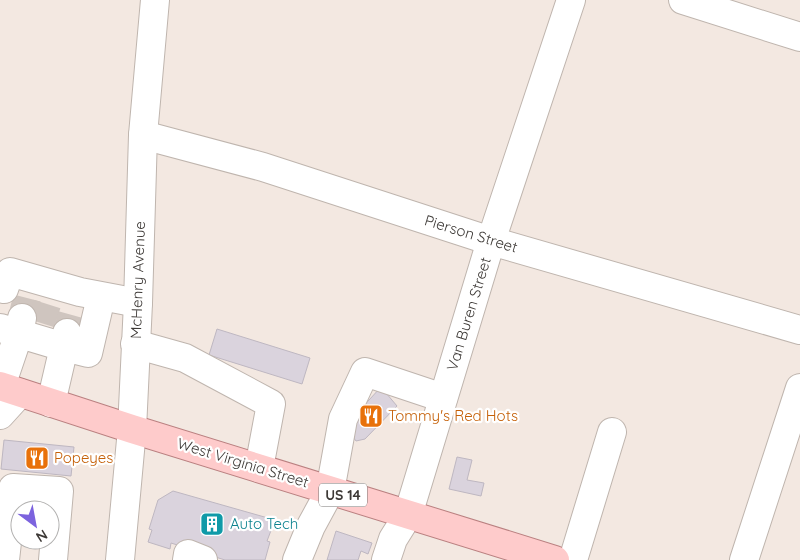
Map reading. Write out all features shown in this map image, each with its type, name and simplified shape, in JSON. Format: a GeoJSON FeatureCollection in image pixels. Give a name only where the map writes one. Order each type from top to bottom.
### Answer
{"type":"FeatureCollection","features":[{"type":"Feature","properties":{"kind":"main road","name":"US 14"},"geometry":{"type":"LineString","coordinates":[[7,388],[132,429]]}},
{"type":"Feature","properties":{"kind":"main road","name":"West Virginia Street"},"geometry":{"type":"LineString","coordinates":[[132,429],[555,560]]}},
{"type":"Feature","properties":{"kind":"street","name":"McHenry Avenue"},"geometry":{"type":"LineString","coordinates":[[120,560],[132,429],[143,135],[155,0]]}},
{"type":"Feature","properties":{"kind":"street","name":"Van Buren Street"},"geometry":{"type":"LineString","coordinates":[[386,560],[393,539],[408,515],[491,241],[571,0]]}},
{"type":"Feature","properties":{"kind":"street"},"geometry":{"type":"LineString","coordinates":[[683,0],[800,37]]}},
{"type":"Feature","properties":{"kind":"street","name":"Pierson Street"},"geometry":{"type":"LineString","coordinates":[[143,135],[263,167],[491,241],[800,330]]}},
{"type":"Feature","properties":{"kind":"street"},"geometry":{"type":"LineString","coordinates":[[28,310],[77,317],[138,304]]}},
{"type":"Feature","properties":{"kind":"street"},"geometry":{"type":"LineString","coordinates":[[28,310],[77,317]]}},
{"type":"Feature","properties":{"kind":"street"},"geometry":{"type":"LineString","coordinates":[[0,415],[28,310]]}},
{"type":"Feature","properties":{"kind":"street"},"geometry":{"type":"LineString","coordinates":[[51,403],[77,317]]}},
{"type":"Feature","properties":{"kind":"street"},"geometry":{"type":"LineString","coordinates":[[135,344],[185,358],[271,404],[259,468]]}},
{"type":"Feature","properties":{"kind":"street"},"geometry":{"type":"LineString","coordinates":[[297,560],[311,526],[330,490],[343,419],[365,372],[443,398]]}},
{"type":"Feature","properties":{"kind":"street"},"geometry":{"type":"LineString","coordinates":[[744,560],[800,388]]}},
{"type":"Feature","properties":{"kind":"street"},"geometry":{"type":"LineString","coordinates":[[573,560],[612,432]]}},
{"type":"Feature","properties":{"kind":"street"},"geometry":{"type":"LineString","coordinates":[[5,560],[13,488],[59,491],[53,560]]}},
{"type":"Feature","properties":{"kind":"street"},"geometry":{"type":"LineString","coordinates":[[187,560],[188,554],[203,560]]}},
{"type":"Feature","properties":{"kind":"building"},"geometry":{"type":"Polygon","coordinates":[[[217,329],[310,358],[302,384],[209,355],[217,329]]]}},
{"type":"Feature","properties":{"kind":"building","name":"Tommy's Red Hots"},"geometry":{"type":"Polygon","coordinates":[[[381,387],[397,406],[365,439],[356,441],[345,426],[381,387]]]}},
{"type":"Feature","properties":{"kind":"building","name":"Popeyes"},"geometry":{"type":"Polygon","coordinates":[[[4,440],[74,447],[71,476],[1,469],[4,440]]]}},
{"type":"Feature","properties":{"kind":"building"},"geometry":{"type":"Polygon","coordinates":[[[457,457],[472,460],[467,480],[484,483],[481,496],[449,489],[457,457]]]}},
{"type":"Feature","properties":{"kind":"building","name":"Auto Tech"},"geometry":{"type":"Polygon","coordinates":[[[173,491],[275,520],[267,541],[270,542],[265,560],[225,560],[171,543],[170,549],[148,542],[152,530],[149,529],[158,500],[173,491]]]}},
{"type":"Feature","properties":{"kind":"building"},"geometry":{"type":"Polygon","coordinates":[[[336,531],[372,543],[368,554],[361,551],[358,560],[327,560],[336,531]]]}},
{"type":"Feature","properties":{"kind":"tunnel"},"geometry":{"type":"LineString","coordinates":[[22,318],[27,298]]}},
{"type":"Feature","properties":{"kind":"tunnel"},"geometry":{"type":"LineString","coordinates":[[41,323],[47,304]]}},
{"type":"Feature","properties":{"kind":"tunnel"},"geometry":{"type":"LineString","coordinates":[[67,333],[72,315]]}},
{"type":"Feature","properties":{"kind":"place","name":"Tommy's Red Hots"},"geometry":{"type":"Point","coordinates":[371,416]}},
{"type":"Feature","properties":{"kind":"place","name":"Popeyes"},"geometry":{"type":"Point","coordinates":[37,458]}},
{"type":"Feature","properties":{"kind":"place","name":"Auto Tech"},"geometry":{"type":"Point","coordinates":[212,524]}}]}
